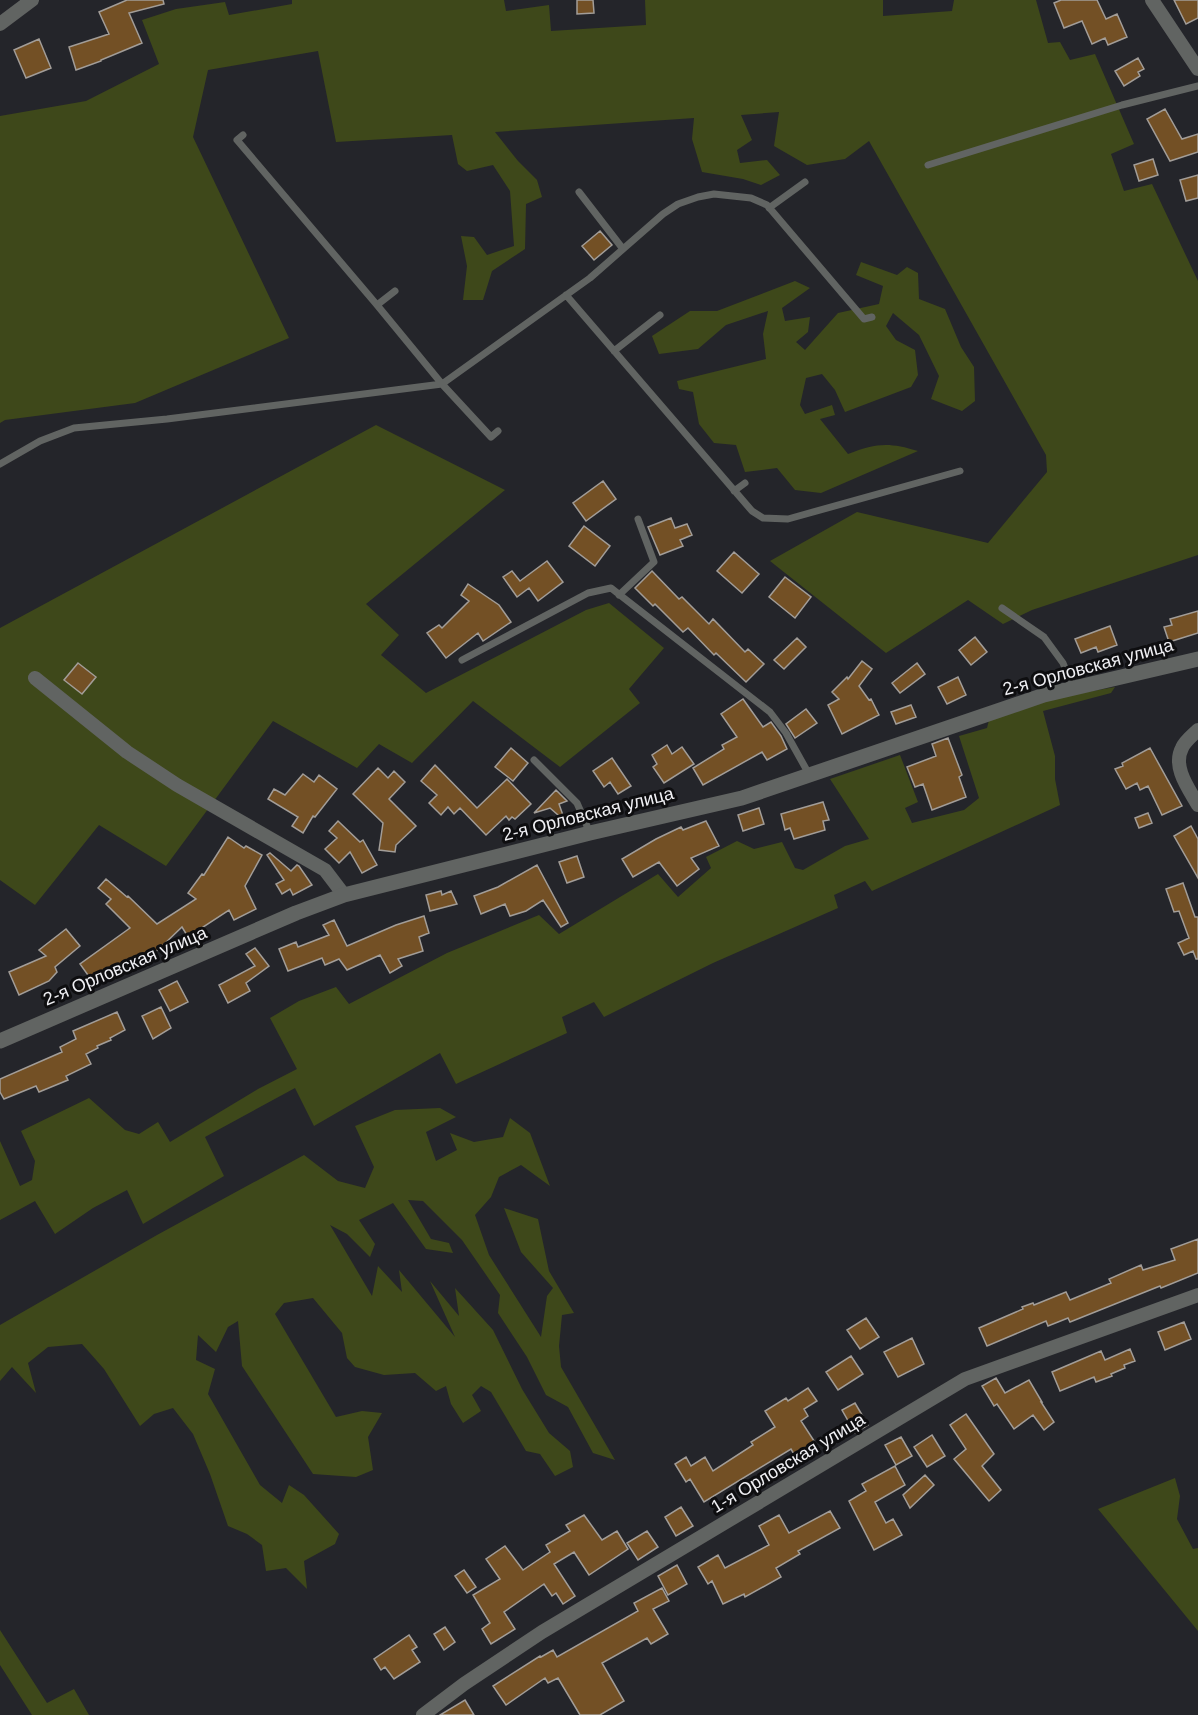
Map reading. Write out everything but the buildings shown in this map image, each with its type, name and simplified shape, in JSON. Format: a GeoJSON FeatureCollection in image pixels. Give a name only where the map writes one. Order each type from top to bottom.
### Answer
{"type":"FeatureCollection","features":[{"type":"Feature","properties":{"kind":"street"},"geometry":{"type":"LineString","coordinates":[[0,24],[32,0]]}},
{"type":"Feature","properties":{"kind":"street"},"geometry":{"type":"LineString","coordinates":[[1152,0],[1198,69]]}},
{"type":"Feature","properties":{"kind":"street","name":"2-я Орловская улица"},"geometry":{"type":"LineString","coordinates":[[0,1041],[296,913],[344,895],[590,833],[741,798],[1044,695],[1198,659]]}},
{"type":"Feature","properties":{"kind":"street"},"geometry":{"type":"LineString","coordinates":[[35,678],[127,752],[167,778],[325,870],[344,895]]}},
{"type":"Feature","properties":{"kind":"street"},"geometry":{"type":"LineString","coordinates":[[1198,730],[1182,748],[1179,761],[1183,780],[1198,805]]}},
{"type":"Feature","properties":{"kind":"street","name":"1-я Орловская улица"},"geometry":{"type":"LineString","coordinates":[[423,1715],[464,1684],[542,1632],[965,1379],[1198,1295]]}},
{"type":"Feature","properties":{"kind":"lane"},"geometry":{"type":"LineString","coordinates":[[928,165],[1122,105],[1198,86]]}},
{"type":"Feature","properties":{"kind":"lane"},"geometry":{"type":"LineString","coordinates":[[243,135],[237,140],[442,384],[491,437],[498,431]]}},
{"type":"Feature","properties":{"kind":"lane"},"geometry":{"type":"LineString","coordinates":[[769,208],[805,182]]}},
{"type":"Feature","properties":{"kind":"lane"},"geometry":{"type":"LineString","coordinates":[[579,192],[623,249]]}},
{"type":"Feature","properties":{"kind":"lane"},"geometry":{"type":"LineString","coordinates":[[0,464],[40,441],[74,428],[167,419],[442,384],[590,278],[663,214],[678,204],[714,194],[750,198],[769,208],[864,319],[872,317]]}},
{"type":"Feature","properties":{"kind":"lane"},"geometry":{"type":"LineString","coordinates":[[377,305],[394,291]]}},
{"type":"Feature","properties":{"kind":"lane"},"geometry":{"type":"LineString","coordinates":[[566,295],[734,491],[752,511],[763,518],[788,519],[960,471]]}},
{"type":"Feature","properties":{"kind":"lane"},"geometry":{"type":"LineString","coordinates":[[614,351],[660,315]]}},
{"type":"Feature","properties":{"kind":"lane"},"geometry":{"type":"LineString","coordinates":[[734,491],[746,483]]}},
{"type":"Feature","properties":{"kind":"lane"},"geometry":{"type":"LineString","coordinates":[[620,595],[654,562],[638,519]]}},
{"type":"Feature","properties":{"kind":"lane"},"geometry":{"type":"LineString","coordinates":[[462,660],[588,593],[611,588],[770,712],[786,733],[810,776]]}},
{"type":"Feature","properties":{"kind":"lane"},"geometry":{"type":"LineString","coordinates":[[1002,608],[1044,637],[1063,663],[1073,688]]}},
{"type":"Feature","properties":{"kind":"lane"},"geometry":{"type":"LineString","coordinates":[[534,760],[577,803],[590,833]]}},
{"type":"Feature","properties":{"kind":"green space"},"geometry":{"type":"Polygon","coordinates":[[[292,0],[504,0],[506,11],[549,5],[551,31],[646,25],[645,0],[883,0],[883,16],[952,11],[954,0],[1036,0],[1048,43],[1060,42],[1070,60],[1095,54],[1134,144],[1111,154],[1124,191],[1152,184],[1198,281],[1198,555],[1032,610],[1003,624],[968,600],[886,653],[770,561],[857,512],[988,543],[1047,472],[1046,455],[869,141],[845,159],[807,165],[774,146],[779,112],[741,115],[752,140],[737,150],[740,163],[767,160],[780,175],[761,185],[743,179],[702,172],[692,139],[694,118],[495,132],[537,180],[542,197],[526,204],[525,249],[492,271],[483,300],[463,300],[467,266],[461,236],[474,237],[487,255],[514,246],[510,191],[493,165],[467,171],[458,164],[452,135],[336,142],[318,51],[208,70],[193,137],[289,338],[135,403],[5,420],[0,423],[0,116],[86,101],[159,64],[142,20],[176,9],[225,2],[229,15],[292,4],[292,0]]]}},
{"type":"Feature","properties":{"kind":"green space"},"geometry":{"type":"Polygon","coordinates":[[[861,262],[897,275],[907,267],[918,273],[919,299],[945,309],[961,347],[974,367],[975,401],[962,411],[931,399],[939,376],[919,335],[893,313],[886,326],[896,340],[915,350],[918,375],[911,387],[845,412],[835,390],[822,374],[806,378],[800,405],[805,414],[832,405],[835,415],[820,419],[848,454],[883,445],[918,451],[821,493],[795,490],[777,468],[745,472],[736,445],[714,443],[699,424],[693,392],[679,389],[677,381],[766,359],[763,334],[768,311],[726,325],[698,349],[659,354],[652,336],[690,311],[717,311],[795,281],[810,288],[782,308],[785,321],[810,317],[808,332],[796,342],[805,350],[838,313],[879,304],[883,286],[856,275],[861,262]]]}},
{"type":"Feature","properties":{"kind":"green space"},"geometry":{"type":"Polygon","coordinates":[[[376,425],[505,490],[366,604],[399,635],[381,655],[426,693],[586,610],[609,603],[664,648],[629,689],[640,703],[560,767],[473,701],[412,763],[379,744],[357,768],[273,721],[166,866],[99,825],[35,905],[0,880],[0,628],[376,425]]]}},
{"type":"Feature","properties":{"kind":"green space"},"geometry":{"type":"Polygon","coordinates":[[[1115,687],[1111,693],[1043,711],[1055,756],[1055,779],[1060,805],[872,891],[865,881],[834,895],[838,908],[713,963],[604,1017],[594,1002],[562,1017],[567,1033],[456,1084],[440,1053],[314,1126],[295,1088],[205,1137],[224,1176],[143,1224],[127,1190],[93,1208],[55,1234],[35,1201],[0,1220],[0,1141],[20,1186],[32,1180],[35,1161],[21,1131],[89,1098],[125,1130],[139,1134],[158,1122],[170,1142],[258,1089],[297,1069],[270,1018],[299,1001],[336,987],[349,1004],[447,953],[539,915],[559,934],[658,874],[678,897],[711,868],[706,857],[737,841],[754,849],[782,842],[795,868],[803,870],[845,846],[869,839],[830,779],[900,755],[918,802],[905,808],[912,823],[964,810],[979,798],[959,736],[987,728],[989,720],[1048,699],[1115,687]]]}},
{"type":"Feature","properties":{"kind":"green space"},"geometry":{"type":"Polygon","coordinates":[[[440,1108],[456,1117],[426,1132],[436,1161],[457,1150],[450,1133],[474,1142],[503,1137],[510,1118],[530,1133],[550,1186],[521,1165],[499,1177],[491,1197],[475,1215],[489,1255],[541,1337],[547,1296],[553,1288],[521,1252],[504,1208],[538,1219],[549,1271],[574,1313],[562,1315],[559,1346],[561,1367],[615,1460],[593,1453],[568,1407],[546,1395],[527,1357],[498,1313],[500,1295],[462,1240],[423,1201],[408,1200],[431,1239],[449,1243],[453,1253],[426,1249],[393,1203],[359,1220],[375,1244],[370,1257],[347,1234],[330,1225],[372,1296],[378,1266],[402,1292],[399,1270],[455,1337],[430,1281],[459,1316],[455,1288],[493,1330],[522,1389],[549,1433],[570,1451],[573,1467],[555,1476],[540,1454],[526,1451],[491,1392],[481,1386],[472,1395],[481,1411],[463,1423],[451,1404],[446,1386],[436,1391],[415,1373],[384,1375],[355,1367],[347,1358],[342,1333],[313,1298],[284,1303],[275,1314],[336,1417],[362,1411],[382,1413],[368,1437],[373,1470],[356,1477],[313,1474],[242,1366],[238,1321],[228,1327],[216,1352],[198,1335],[196,1360],[215,1369],[208,1394],[260,1485],[282,1503],[289,1485],[304,1495],[339,1534],[335,1544],[304,1561],[307,1589],[286,1568],[266,1571],[262,1545],[247,1534],[228,1526],[193,1434],[173,1408],[154,1414],[140,1426],[104,1369],[82,1344],[48,1347],[28,1363],[36,1393],[12,1367],[0,1381],[0,1325],[157,1235],[304,1155],[338,1181],[365,1188],[374,1167],[355,1126],[395,1110],[440,1108]]]}},
{"type":"Feature","properties":{"kind":"green space"},"geometry":{"type":"Polygon","coordinates":[[[1175,1478],[1180,1496],[1177,1519],[1193,1549],[1198,1548],[1198,1631],[1098,1509],[1175,1478]]]}},
{"type":"Feature","properties":{"kind":"green space"},"geometry":{"type":"Polygon","coordinates":[[[0,1630],[47,1703],[74,1689],[89,1715],[32,1715],[0,1665],[0,1630]]]}}]}
